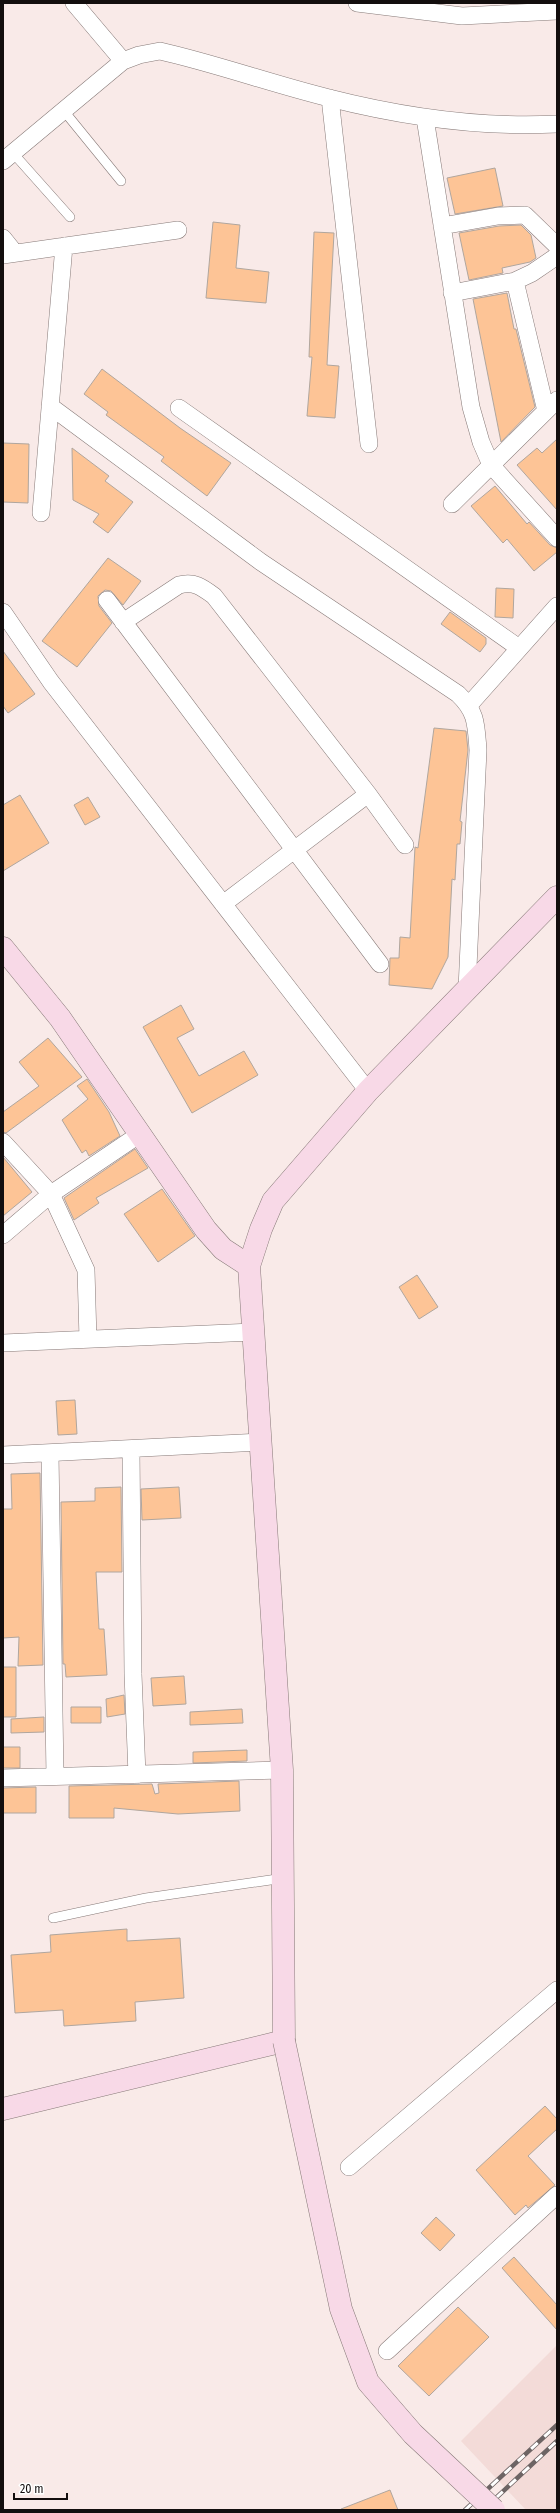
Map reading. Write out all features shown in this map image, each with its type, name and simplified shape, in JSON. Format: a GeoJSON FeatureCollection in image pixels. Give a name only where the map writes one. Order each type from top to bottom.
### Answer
{"type":"FeatureCollection","features":[{"type":"Feature","properties":{"kind":"street"},"geometry":{"type":"LineString","coordinates":[[74,3],[122,61]]}},
{"type":"Feature","properties":{"kind":"street"},"geometry":{"type":"LineString","coordinates":[[357,3],[462,16],[557,11]]}},
{"type":"Feature","properties":{"kind":"street"},"geometry":{"type":"LineString","coordinates":[[8,157],[122,61],[139,55],[160,51],[330,98],[425,118],[516,126],[557,124]]}},
{"type":"Feature","properties":{"kind":"street"},"geometry":{"type":"LineString","coordinates":[[330,98],[369,444]]}},
{"type":"Feature","properties":{"kind":"street"},"geometry":{"type":"LineString","coordinates":[[425,118],[471,407],[481,442],[491,465],[557,538]]}},
{"type":"Feature","properties":{"kind":"street"},"geometry":{"type":"LineString","coordinates":[[442,226],[498,216],[525,215],[557,246]]}},
{"type":"Feature","properties":{"kind":"street"},"geometry":{"type":"LineString","coordinates":[[3,238],[9,254],[178,230]]}},
{"type":"Feature","properties":{"kind":"street"},"geometry":{"type":"LineString","coordinates":[[41,513],[64,246]]}},
{"type":"Feature","properties":{"kind":"street"},"geometry":{"type":"LineString","coordinates":[[452,293],[515,281],[532,273],[557,256]]}},
{"type":"Feature","properties":{"kind":"street"},"geometry":{"type":"LineString","coordinates":[[452,504],[552,405],[515,281]]}},
{"type":"Feature","properties":{"kind":"street"},"geometry":{"type":"LineString","coordinates":[[50,406],[261,562],[458,694],[469,705],[476,720],[478,750],[467,989]]}},
{"type":"Feature","properties":{"kind":"street"},"geometry":{"type":"LineString","coordinates":[[179,408],[519,648]]}},
{"type":"Feature","properties":{"kind":"street"},"geometry":{"type":"LineString","coordinates":[[123,622],[179,585],[189,582],[200,585],[214,596],[368,794],[405,845]]}},
{"type":"Feature","properties":{"kind":"street"},"geometry":{"type":"LineString","coordinates":[[107,600],[380,964]]}},
{"type":"Feature","properties":{"kind":"street"},"geometry":{"type":"LineString","coordinates":[[469,705],[557,606]]}},
{"type":"Feature","properties":{"kind":"street"},"geometry":{"type":"LineString","coordinates":[[3,612],[51,682],[368,1091]]}},
{"type":"Feature","properties":{"kind":"street"},"geometry":{"type":"LineString","coordinates":[[223,904],[368,794]]}},
{"type":"Feature","properties":{"kind":"street"},"geometry":{"type":"LineString","coordinates":[[494,2510],[413,2434],[368,2382],[341,2309],[284,2041],[284,1878],[282,1770],[249,1266],[261,1229],[273,1201],[368,1091],[557,897]]}},
{"type":"Feature","properties":{"kind":"street"},"geometry":{"type":"LineString","coordinates":[[3,948],[60,1018],[206,1230],[223,1249],[249,1266]]}},
{"type":"Feature","properties":{"kind":"street"},"geometry":{"type":"LineString","coordinates":[[3,1235],[51,1194],[140,1134]]}},
{"type":"Feature","properties":{"kind":"street"},"geometry":{"type":"LineString","coordinates":[[3,1142],[51,1194],[86,1270],[88,1339]]}},
{"type":"Feature","properties":{"kind":"street"},"geometry":{"type":"LineString","coordinates":[[3,1343],[254,1332]]}},
{"type":"Feature","properties":{"kind":"street"},"geometry":{"type":"LineString","coordinates":[[3,1455],[50,1454],[260,1442]]}},
{"type":"Feature","properties":{"kind":"street"},"geometry":{"type":"LineString","coordinates":[[131,1449],[133,1674],[137,1775]]}},
{"type":"Feature","properties":{"kind":"street"},"geometry":{"type":"LineString","coordinates":[[50,1454],[55,1776]]}},
{"type":"Feature","properties":{"kind":"street"},"geometry":{"type":"LineString","coordinates":[[3,1778],[282,1770]]}},
{"type":"Feature","properties":{"kind":"street"},"geometry":{"type":"LineString","coordinates":[[349,2167],[557,1990]]}},
{"type":"Feature","properties":{"kind":"street"},"geometry":{"type":"LineString","coordinates":[[3,2110],[284,2041]]}},
{"type":"Feature","properties":{"kind":"street"},"geometry":{"type":"LineString","coordinates":[[387,2351],[557,2195]]}},
{"type":"Feature","properties":{"kind":"lane"},"geometry":{"type":"LineString","coordinates":[[64,110],[121,181]]}},
{"type":"Feature","properties":{"kind":"lane"},"geometry":{"type":"LineString","coordinates":[[8,157],[70,217]]}},
{"type":"Feature","properties":{"kind":"lane"},"geometry":{"type":"LineString","coordinates":[[53,1918],[146,1898],[284,1878]]}},
{"type":"Feature","properties":{"kind":"shaded area"},"geometry":{"type":"Polygon","coordinates":[[[557,2345],[557,2510],[526,2510],[461,2441],[557,2345]]]}},
{"type":"Feature","properties":{"kind":"building"},"geometry":{"type":"Polygon","coordinates":[[[495,168],[503,206],[455,214],[447,178],[495,168]]]}},
{"type":"Feature","properties":{"kind":"building"},"geometry":{"type":"Polygon","coordinates":[[[213,222],[240,225],[236,268],[269,272],[266,303],[206,298],[213,222]]]}},
{"type":"Feature","properties":{"kind":"building"},"geometry":{"type":"Polygon","coordinates":[[[521,225],[531,235],[536,258],[530,262],[502,268],[503,273],[469,280],[459,233],[499,226],[521,225]]]}},
{"type":"Feature","properties":{"kind":"building"},"geometry":{"type":"Polygon","coordinates":[[[314,232],[334,233],[327,365],[339,366],[335,418],[307,416],[312,357],[309,357],[314,232]]]}},
{"type":"Feature","properties":{"kind":"building"},"geometry":{"type":"Polygon","coordinates":[[[507,293],[514,329],[516,329],[535,407],[501,442],[473,299],[507,293]]]}},
{"type":"Feature","properties":{"kind":"building"},"geometry":{"type":"Polygon","coordinates":[[[102,369],[180,428],[231,463],[207,496],[161,461],[164,457],[106,415],[108,412],[84,394],[102,369]]]}},
{"type":"Feature","properties":{"kind":"building"},"geometry":{"type":"Polygon","coordinates":[[[557,439],[557,510],[517,465],[537,448],[542,453],[557,439]]]}},
{"type":"Feature","properties":{"kind":"building"},"geometry":{"type":"Polygon","coordinates":[[[3,443],[29,444],[28,503],[3,502],[3,443]]]}},
{"type":"Feature","properties":{"kind":"building"},"geometry":{"type":"Polygon","coordinates":[[[72,448],[109,476],[105,481],[133,502],[108,533],[93,522],[99,514],[73,500],[72,448]]]}},
{"type":"Feature","properties":{"kind":"building"},"geometry":{"type":"Polygon","coordinates":[[[495,486],[527,524],[529,522],[550,545],[557,548],[557,552],[534,571],[507,539],[503,543],[471,506],[495,486]]]}},
{"type":"Feature","properties":{"kind":"building"},"geometry":{"type":"Polygon","coordinates":[[[108,558],[141,581],[123,605],[111,591],[105,590],[98,596],[99,606],[112,623],[77,667],[42,641],[108,558]]]}},
{"type":"Feature","properties":{"kind":"building"},"geometry":{"type":"Polygon","coordinates":[[[496,588],[514,589],[513,618],[495,617],[496,588]]]}},
{"type":"Feature","properties":{"kind":"building"},"geometry":{"type":"Polygon","coordinates":[[[450,612],[486,638],[486,644],[480,652],[441,624],[450,612]]]}},
{"type":"Feature","properties":{"kind":"building"},"geometry":{"type":"Polygon","coordinates":[[[3,651],[35,694],[8,713],[3,706],[3,651]]]}},
{"type":"Feature","properties":{"kind":"building"},"geometry":{"type":"Polygon","coordinates":[[[434,728],[466,731],[468,750],[460,821],[462,822],[460,844],[457,844],[455,880],[452,879],[448,957],[432,989],[389,985],[390,958],[399,958],[400,937],[410,938],[415,847],[418,848],[434,728]]]}},
{"type":"Feature","properties":{"kind":"building"},"geometry":{"type":"Polygon","coordinates":[[[20,795],[49,843],[3,871],[3,805],[20,795]]]}},
{"type":"Feature","properties":{"kind":"building"},"geometry":{"type":"Polygon","coordinates":[[[88,797],[100,817],[85,825],[74,805],[88,797]]]}},
{"type":"Feature","properties":{"kind":"building"},"geometry":{"type":"Polygon","coordinates":[[[181,1005],[194,1029],[177,1038],[199,1076],[244,1051],[258,1075],[192,1113],[143,1027],[181,1005]]]}},
{"type":"Feature","properties":{"kind":"building"},"geometry":{"type":"Polygon","coordinates":[[[48,1038],[82,1077],[6,1133],[3,1132],[3,1112],[39,1086],[19,1062],[48,1038]]]}},
{"type":"Feature","properties":{"kind":"building"},"geometry":{"type":"Polygon","coordinates":[[[87,1079],[109,1112],[120,1136],[89,1156],[86,1150],[82,1153],[62,1120],[88,1099],[77,1086],[87,1079]]]}},
{"type":"Feature","properties":{"kind":"building"},"geometry":{"type":"Polygon","coordinates":[[[135,1149],[148,1168],[96,1198],[99,1203],[74,1220],[64,1198],[135,1149]]]}},
{"type":"Feature","properties":{"kind":"building"},"geometry":{"type":"Polygon","coordinates":[[[3,1157],[32,1192],[3,1216],[3,1157]]]}},
{"type":"Feature","properties":{"kind":"building"},"geometry":{"type":"Polygon","coordinates":[[[162,1189],[195,1236],[158,1262],[124,1214],[162,1189]]]}},
{"type":"Feature","properties":{"kind":"building"},"geometry":{"type":"Polygon","coordinates":[[[417,1275],[438,1307],[419,1319],[399,1287],[417,1275]]]}},
{"type":"Feature","properties":{"kind":"building"},"geometry":{"type":"Polygon","coordinates":[[[75,1400],[77,1434],[58,1435],[56,1401],[75,1400]]]}},
{"type":"Feature","properties":{"kind":"building"},"geometry":{"type":"Polygon","coordinates":[[[40,1473],[43,1665],[18,1666],[19,1637],[3,1638],[3,1509],[12,1509],[11,1474],[40,1473]]]}},
{"type":"Feature","properties":{"kind":"building"},"geometry":{"type":"Polygon","coordinates":[[[121,1487],[122,1572],[96,1572],[99,1629],[104,1629],[107,1675],[66,1677],[65,1664],[63,1664],[61,1502],[95,1501],[95,1488],[121,1487]]]}},
{"type":"Feature","properties":{"kind":"building"},"geometry":{"type":"Polygon","coordinates":[[[179,1487],[181,1518],[142,1520],[141,1489],[179,1487]]]}},
{"type":"Feature","properties":{"kind":"building"},"geometry":{"type":"Polygon","coordinates":[[[3,1667],[16,1667],[16,1717],[3,1717],[3,1667]]]}},
{"type":"Feature","properties":{"kind":"building"},"geometry":{"type":"Polygon","coordinates":[[[184,1676],[186,1704],[153,1706],[151,1678],[184,1676]]]}},
{"type":"Feature","properties":{"kind":"building"},"geometry":{"type":"Polygon","coordinates":[[[124,1695],[125,1714],[107,1717],[106,1699],[124,1695]]]}},
{"type":"Feature","properties":{"kind":"building"},"geometry":{"type":"Polygon","coordinates":[[[71,1707],[101,1707],[101,1723],[71,1723],[71,1707]]]}},
{"type":"Feature","properties":{"kind":"building"},"geometry":{"type":"Polygon","coordinates":[[[242,1709],[243,1723],[190,1725],[190,1712],[242,1709]]]}},
{"type":"Feature","properties":{"kind":"building"},"geometry":{"type":"Polygon","coordinates":[[[44,1717],[44,1732],[11,1733],[11,1719],[44,1717]]]}},
{"type":"Feature","properties":{"kind":"building"},"geometry":{"type":"Polygon","coordinates":[[[3,1747],[20,1747],[20,1768],[3,1768],[3,1747]]]}},
{"type":"Feature","properties":{"kind":"building"},"geometry":{"type":"Polygon","coordinates":[[[247,1750],[247,1761],[193,1763],[193,1752],[247,1750]]]}},
{"type":"Feature","properties":{"kind":"building"},"geometry":{"type":"Polygon","coordinates":[[[239,1781],[240,1811],[178,1814],[114,1808],[114,1818],[69,1818],[69,1786],[152,1784],[155,1794],[159,1793],[158,1784],[239,1781]]]}},
{"type":"Feature","properties":{"kind":"building"},"geometry":{"type":"Polygon","coordinates":[[[36,1787],[36,1813],[3,1813],[3,1788],[36,1787]]]}},
{"type":"Feature","properties":{"kind":"building"},"geometry":{"type":"Polygon","coordinates":[[[127,1929],[127,1941],[180,1938],[184,1998],[135,2002],[136,2021],[64,2026],[63,2010],[15,2013],[11,1955],[51,1952],[50,1935],[127,1929]]]}},
{"type":"Feature","properties":{"kind":"building"},"geometry":{"type":"Polygon","coordinates":[[[545,2106],[557,2119],[557,2129],[528,2156],[555,2185],[528,2208],[526,2205],[515,2215],[476,2170],[545,2106]]]}},
{"type":"Feature","properties":{"kind":"building"},"geometry":{"type":"Polygon","coordinates":[[[436,2217],[455,2235],[440,2251],[421,2233],[436,2217]]]}},
{"type":"Feature","properties":{"kind":"building"},"geometry":{"type":"Polygon","coordinates":[[[514,2257],[557,2305],[557,2330],[502,2268],[514,2257]]]}},
{"type":"Feature","properties":{"kind":"building"},"geometry":{"type":"Polygon","coordinates":[[[458,2307],[489,2337],[429,2396],[398,2366],[458,2307]]]}},
{"type":"Feature","properties":{"kind":"building"},"geometry":{"type":"Polygon","coordinates":[[[390,2490],[398,2510],[341,2510],[341,2509],[390,2490]]]}},
{"type":"Feature","properties":{"kind":"railway"},"geometry":{"type":"LineString","coordinates":[[465,2510],[557,2425]]}},
{"type":"Feature","properties":{"kind":"railway"},"geometry":{"type":"LineString","coordinates":[[483,2510],[557,2441]]}}]}
